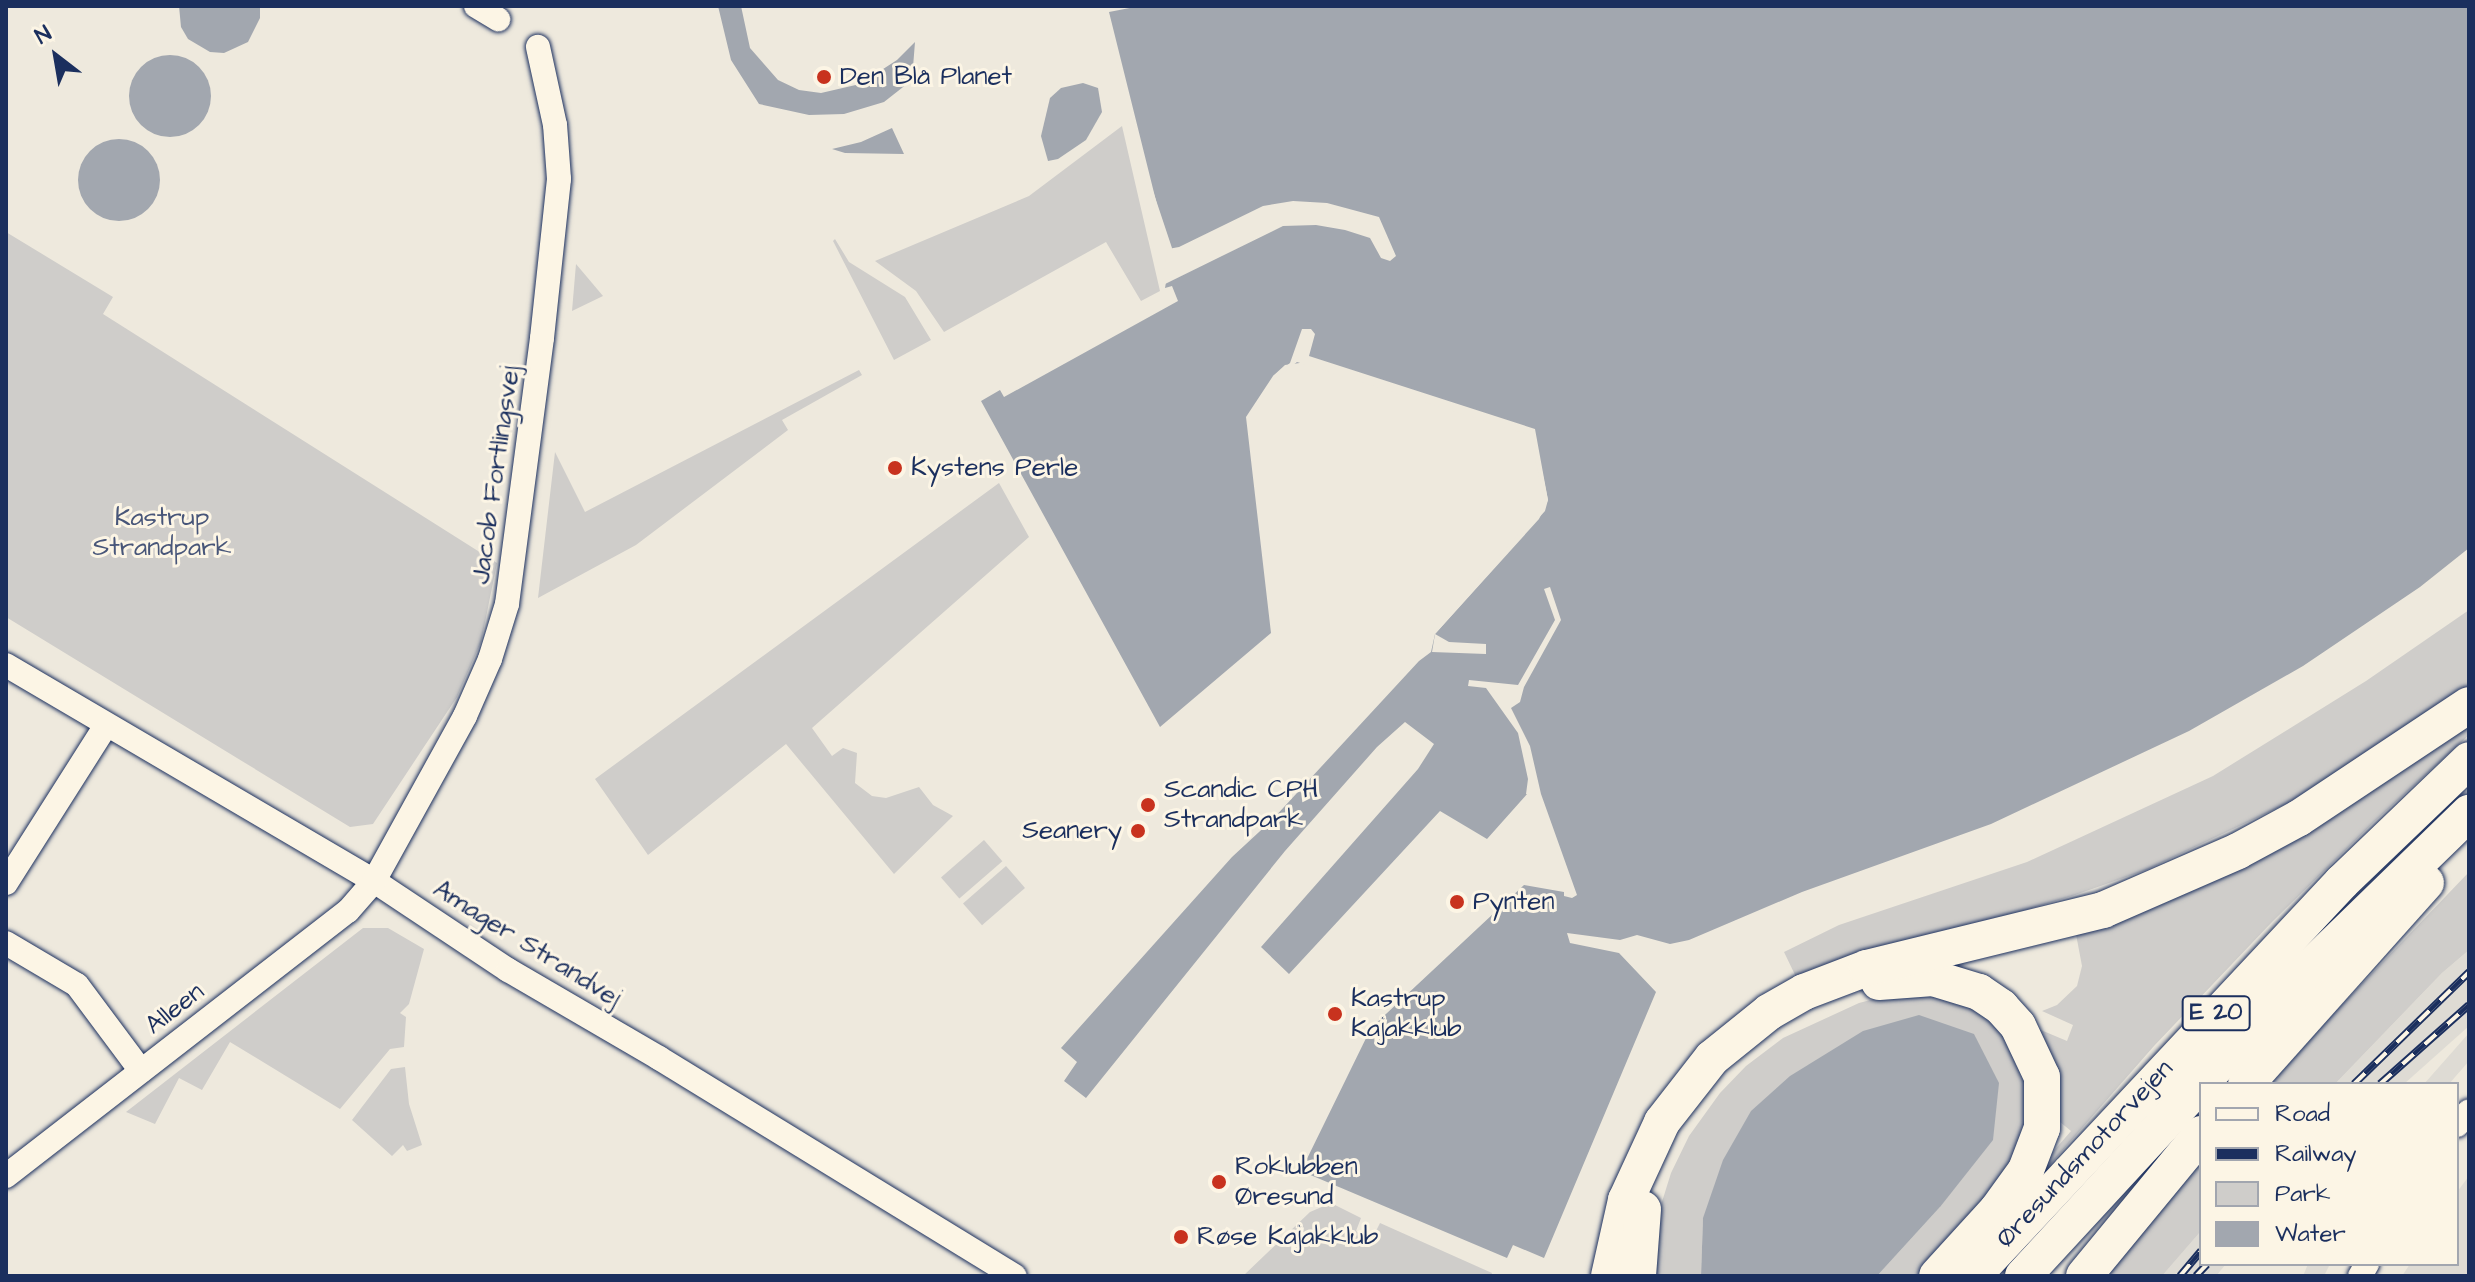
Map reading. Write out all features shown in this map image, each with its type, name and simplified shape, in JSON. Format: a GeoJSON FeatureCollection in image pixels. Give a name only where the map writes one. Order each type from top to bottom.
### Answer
{"type":"FeatureCollection","features":[{"type":"Feature","properties":{"kind":"highway"},"geometry":{"type":"LineString","coordinates":[[1609,1276],[1626,1200],[1644,1156],[1669,1110],[1712,1058],[1769,1012],[1804,992],[1867,968],[2103,910],[2238,851],[2299,818],[2469,705]]}},
{"type":"Feature","properties":{"kind":"highway","name":"Øresundsmotorvejen"},"geometry":{"type":"LineString","coordinates":[[1973,1276],[2331,893],[2469,760]]}},
{"type":"Feature","properties":{"kind":"highway","name":"Øresundsmotorvejen"},"geometry":{"type":"LineString","coordinates":[[2202,1082],[2290,987],[2469,813]]}},
{"type":"Feature","properties":{"kind":"highway"},"geometry":{"type":"LineString","coordinates":[[2248,1082],[2431,877],[2469,841]]}},
{"type":"Feature","properties":{"kind":"highway"},"geometry":{"type":"LineString","coordinates":[[1638,1276],[1641,1222],[1659,1164],[1683,1121],[1718,1076],[1760,1038],[1812,1007],[1864,986],[1916,977],[1967,986],[2001,1007],[2031,1047],[2042,1077],[2045,1102],[2037,1143],[2019,1181],[1937,1276]]}},
{"type":"Feature","properties":{"kind":"highway","name":"Øresundsmotorvejen"},"geometry":{"type":"LineString","coordinates":[[2023,1276],[2199,1085]]}},
{"type":"Feature","properties":{"kind":"highway"},"geometry":{"type":"LineString","coordinates":[[2084,1276],[2199,1136]]}},
{"type":"Feature","properties":{"kind":"street"},"geometry":{"type":"LineString","coordinates":[[476,6],[498,19]]}},
{"type":"Feature","properties":{"kind":"street","name":"Jacob Fortlingsvej"},"geometry":{"type":"LineString","coordinates":[[374,881],[465,716],[490,659],[507,604],[542,338],[559,179],[555,125],[538,47]]}},
{"type":"Feature","properties":{"kind":"street","name":"Amager Strandvej"},"geometry":{"type":"LineString","coordinates":[[6,665],[105,727],[374,881],[508,970],[659,1058],[1015,1276]]}},
{"type":"Feature","properties":{"kind":"street"},"geometry":{"type":"LineString","coordinates":[[6,883],[105,727]]}},
{"type":"Feature","properties":{"kind":"street","name":"Alleen"},"geometry":{"type":"LineString","coordinates":[[6,1176],[348,911],[374,881]]}},
{"type":"Feature","properties":{"kind":"street"},"geometry":{"type":"LineString","coordinates":[[6,943],[77,985],[141,1071]]}},
{"type":"Feature","properties":{"kind":"shaded area"},"geometry":{"type":"Polygon","coordinates":[[[2469,950],[2469,1026],[2406,1082],[2337,1082],[2442,973],[2469,950]]]}},
{"type":"Feature","properties":{"kind":"shaded area"},"geometry":{"type":"Polygon","coordinates":[[[2469,1033],[2469,1061],[2451,1082],[2426,1082],[2469,1033]]]}},
{"type":"Feature","properties":{"kind":"shaded area"},"geometry":{"type":"Polygon","coordinates":[[[2469,1176],[2469,1276],[2402,1276],[2409,1266],[2459,1266],[2459,1189],[2469,1176]]]}},
{"type":"Feature","properties":{"kind":"shaded area"},"geometry":{"type":"Polygon","coordinates":[[[2199,1233],[2199,1266],[2224,1266],[2216,1276],[2162,1276],[2199,1233]]]}},
{"type":"Feature","properties":{"kind":"shaded area"},"geometry":{"type":"Polygon","coordinates":[[[2307,1266],[2329,1266],[2324,1276],[2303,1276],[2307,1266]]]}},
{"type":"Feature","properties":{"kind":"green space"},"geometry":{"type":"Polygon","coordinates":[[[1122,126],[1160,291],[1141,301],[1106,242],[944,332],[916,291],[875,261],[1029,196],[1122,126]]]}},
{"type":"Feature","properties":{"kind":"green space","name":"Kastrup Strandpark"},"geometry":{"type":"Polygon","coordinates":[[[6,232],[113,297],[103,314],[497,563],[481,642],[457,697],[373,824],[350,827],[6,617],[6,232]]]}},
{"type":"Feature","properties":{"kind":"green space"},"geometry":{"type":"Polygon","coordinates":[[[835,239],[849,262],[905,297],[931,340],[894,360],[833,241],[835,239]]]}},
{"type":"Feature","properties":{"kind":"green space"},"geometry":{"type":"Polygon","coordinates":[[[576,264],[603,296],[572,311],[576,264]]]}},
{"type":"Feature","properties":{"kind":"green space"},"geometry":{"type":"Polygon","coordinates":[[[859,370],[862,375],[782,420],[788,430],[636,545],[538,598],[555,452],[585,512],[859,370]]]}},
{"type":"Feature","properties":{"kind":"green space"},"geometry":{"type":"Polygon","coordinates":[[[999,483],[1029,537],[812,728],[832,756],[843,748],[857,753],[855,783],[872,796],[886,798],[919,787],[933,805],[953,816],[894,874],[786,744],[648,855],[595,779],[999,483]]]}},
{"type":"Feature","properties":{"kind":"green space"},"geometry":{"type":"Polygon","coordinates":[[[2469,610],[2469,685],[2290,802],[2146,870],[2072,896],[1797,979],[1784,952],[1839,925],[2027,862],[2213,776],[2366,681],[2469,610]]]}},
{"type":"Feature","properties":{"kind":"green space"},"geometry":{"type":"Polygon","coordinates":[[[2469,713],[2469,735],[2272,922],[2154,1046],[2026,1192],[2028,1181],[2071,1131],[2060,1122],[2048,1136],[2027,1024],[2067,1041],[2073,1025],[2042,1011],[2057,1005],[2077,986],[2082,966],[2075,929],[2469,713]]]}},
{"type":"Feature","properties":{"kind":"green space"},"geometry":{"type":"Polygon","coordinates":[[[984,840],[1002,861],[959,899],[941,877],[984,840]]]}},
{"type":"Feature","properties":{"kind":"green space"},"geometry":{"type":"Polygon","coordinates":[[[1006,866],[1025,888],[982,925],[963,903],[1006,866]]]}},
{"type":"Feature","properties":{"kind":"green space"},"geometry":{"type":"Polygon","coordinates":[[[2469,872],[2469,950],[2442,973],[2337,1082],[2268,1082],[2469,872]]]}},
{"type":"Feature","properties":{"kind":"green space"},"geometry":{"type":"Polygon","coordinates":[[[363,928],[388,928],[424,949],[409,1004],[400,1013],[406,1017],[404,1047],[390,1049],[340,1109],[230,1042],[202,1090],[179,1078],[155,1124],[126,1112],[363,928]]]}},
{"type":"Feature","properties":{"kind":"green space"},"geometry":{"type":"Polygon","coordinates":[[[1897,993],[1932,993],[1974,1006],[2007,1034],[2024,1071],[2028,1106],[2017,1149],[1996,1187],[1916,1276],[1877,1276],[1940,1207],[1703,1218],[1701,1276],[1653,1276],[1656,1221],[1671,1173],[1689,1136],[1720,1093],[1746,1066],[1783,1038],[1859,1003],[1897,993]]]}},
{"type":"Feature","properties":{"kind":"green space"},"geometry":{"type":"Polygon","coordinates":[[[405,1067],[409,1104],[422,1145],[407,1151],[403,1145],[392,1156],[352,1120],[391,1069],[405,1067]]]}},
{"type":"Feature","properties":{"kind":"green space"},"geometry":{"type":"Polygon","coordinates":[[[2199,1161],[2199,1233],[2162,1276],[2107,1276],[2199,1161]]]}},
{"type":"Feature","properties":{"kind":"green space"},"geometry":{"type":"Polygon","coordinates":[[[1331,1203],[1361,1218],[1356,1231],[1372,1239],[1380,1223],[1492,1273],[1491,1276],[1243,1276],[1310,1212],[1331,1203]]]}},
{"type":"Feature","properties":{"kind":"water"},"geometry":{"type":"Polygon","coordinates":[[[179,6],[260,6],[260,18],[248,42],[224,53],[210,52],[188,39],[181,27],[179,6]]]}},
{"type":"Feature","properties":{"kind":"water"},"geometry":{"type":"Polygon","coordinates":[[[718,6],[741,6],[750,48],[778,80],[799,90],[821,93],[860,84],[897,60],[915,42],[912,80],[884,102],[844,114],[809,115],[759,104],[731,60],[718,6]]]}},
{"type":"Feature","properties":{"kind":"water"},"geometry":{"type":"Polygon","coordinates":[[[1107,6],[2469,6],[2469,548],[2420,587],[2303,666],[2189,731],[1991,824],[1802,892],[1689,940],[1670,944],[1637,935],[1620,940],[1567,933],[1570,943],[1619,953],[1656,992],[1544,1258],[1513,1245],[1507,1258],[1301,1171],[1371,1028],[1524,885],[1564,892],[1564,896],[1572,898],[1577,895],[1541,794],[1527,794],[1487,839],[1440,811],[1289,974],[1261,947],[1418,769],[1434,744],[1405,722],[1377,747],[1285,851],[1086,1098],[1064,1081],[1077,1062],[1061,1048],[1232,857],[1272,820],[1419,661],[1431,652],[1435,634],[1539,519],[1548,500],[1534,432],[1307,362],[1285,365],[1273,376],[1246,417],[1271,633],[1160,727],[981,401],[1000,390],[1004,397],[1178,301],[1172,286],[1165,288],[1172,248],[1145,167],[1107,6]]]}},
{"type":"Feature","properties":{"kind":"water"},"geometry":{"type":"Polygon","coordinates":[[[170,55],[186,58],[199,67],[208,80],[211,96],[208,112],[199,125],[186,134],[170,137],[154,134],[141,125],[132,112],[129,96],[132,80],[141,67],[154,58],[170,55]]]}},
{"type":"Feature","properties":{"kind":"water"},"geometry":{"type":"Polygon","coordinates":[[[1083,83],[1098,88],[1102,112],[1086,140],[1058,159],[1048,161],[1041,136],[1050,98],[1061,88],[1083,83]]]}},
{"type":"Feature","properties":{"kind":"water"},"geometry":{"type":"Polygon","coordinates":[[[892,128],[904,154],[845,153],[832,149],[861,142],[892,128]]]}},
{"type":"Feature","properties":{"kind":"water"},"geometry":{"type":"Polygon","coordinates":[[[119,139],[135,142],[148,151],[157,164],[160,180],[157,196],[148,209],[135,218],[119,221],[103,218],[90,209],[81,196],[78,180],[81,164],[90,151],[103,142],[119,139]]]}},
{"type":"Feature","properties":{"kind":"water"},"geometry":{"type":"Polygon","coordinates":[[[1919,1015],[1974,1034],[1999,1083],[1993,1140],[1940,1207],[1877,1276],[1701,1276],[1703,1218],[1723,1160],[1751,1111],[1790,1076],[1863,1031],[1919,1015]]]}},
{"type":"Feature","properties":{"kind":"pier"},"geometry":{"type":"Polygon","coordinates":[[[1103,6],[1140,6],[1109,12],[1167,245],[1141,168],[1103,6]]]}},
{"type":"Feature","properties":{"kind":"pier"},"geometry":{"type":"Polygon","coordinates":[[[1293,201],[1327,203],[1379,217],[1396,256],[1390,261],[1381,258],[1370,238],[1345,230],[1316,225],[1283,226],[1161,286],[1168,249],[1179,247],[1263,206],[1293,201]]]}},
{"type":"Feature","properties":{"kind":"pier"},"geometry":{"type":"Polygon","coordinates":[[[1302,329],[1311,329],[1315,334],[1309,356],[1535,429],[1548,500],[1545,511],[1435,634],[1438,624],[1541,509],[1544,500],[1530,435],[1297,362],[1277,378],[1273,376],[1290,363],[1302,329]]]}},
{"type":"Feature","properties":{"kind":"pier"},"geometry":{"type":"Polygon","coordinates":[[[1550,587],[1561,620],[1524,687],[1520,702],[1511,708],[1530,746],[1541,794],[1526,794],[1528,779],[1518,733],[1486,688],[1468,686],[1469,680],[1518,685],[1555,620],[1544,589],[1550,587]]]}},
{"type":"Feature","properties":{"kind":"pier"},"geometry":{"type":"Polygon","coordinates":[[[1435,634],[1449,642],[1486,644],[1486,654],[1432,652],[1435,634]]]}},
{"type":"Feature","properties":{"kind":"railway"},"geometry":{"type":"LineString","coordinates":[[2356,1082],[2469,972]]}},
{"type":"Feature","properties":{"kind":"railway"},"geometry":{"type":"LineString","coordinates":[[2382,1082],[2469,1005]]}},
{"type":"Feature","properties":{"kind":"railway"},"geometry":{"type":"LineString","coordinates":[[2180,1276],[2199,1253]]}},
{"type":"Feature","properties":{"kind":"railway"},"geometry":{"type":"LineString","coordinates":[[2196,1276],[2205,1266]]}},
{"type":"Feature","properties":{"kind":"place","name":"Den Blå Planet"},"geometry":{"type":"Point","coordinates":[824,77]}},
{"type":"Feature","properties":{"kind":"place","name":"Kystens Perle"},"geometry":{"type":"Point","coordinates":[895,468]}},
{"type":"Feature","properties":{"kind":"place","name":"Scandic CPH Strandpark"},"geometry":{"type":"Point","coordinates":[1148,805]}},
{"type":"Feature","properties":{"kind":"place","name":"Seanery"},"geometry":{"type":"Point","coordinates":[1138,831]}},
{"type":"Feature","properties":{"kind":"place","name":"Pynten"},"geometry":{"type":"Point","coordinates":[1457,902]}},
{"type":"Feature","properties":{"kind":"place","name":"Kastrup Kajakklub"},"geometry":{"type":"Point","coordinates":[1335,1014]}},
{"type":"Feature","properties":{"kind":"place","name":"Roklubben Øresund"},"geometry":{"type":"Point","coordinates":[1219,1182]}},
{"type":"Feature","properties":{"kind":"place","name":"Røse Kajakklub"},"geometry":{"type":"Point","coordinates":[1181,1237]}}]}
